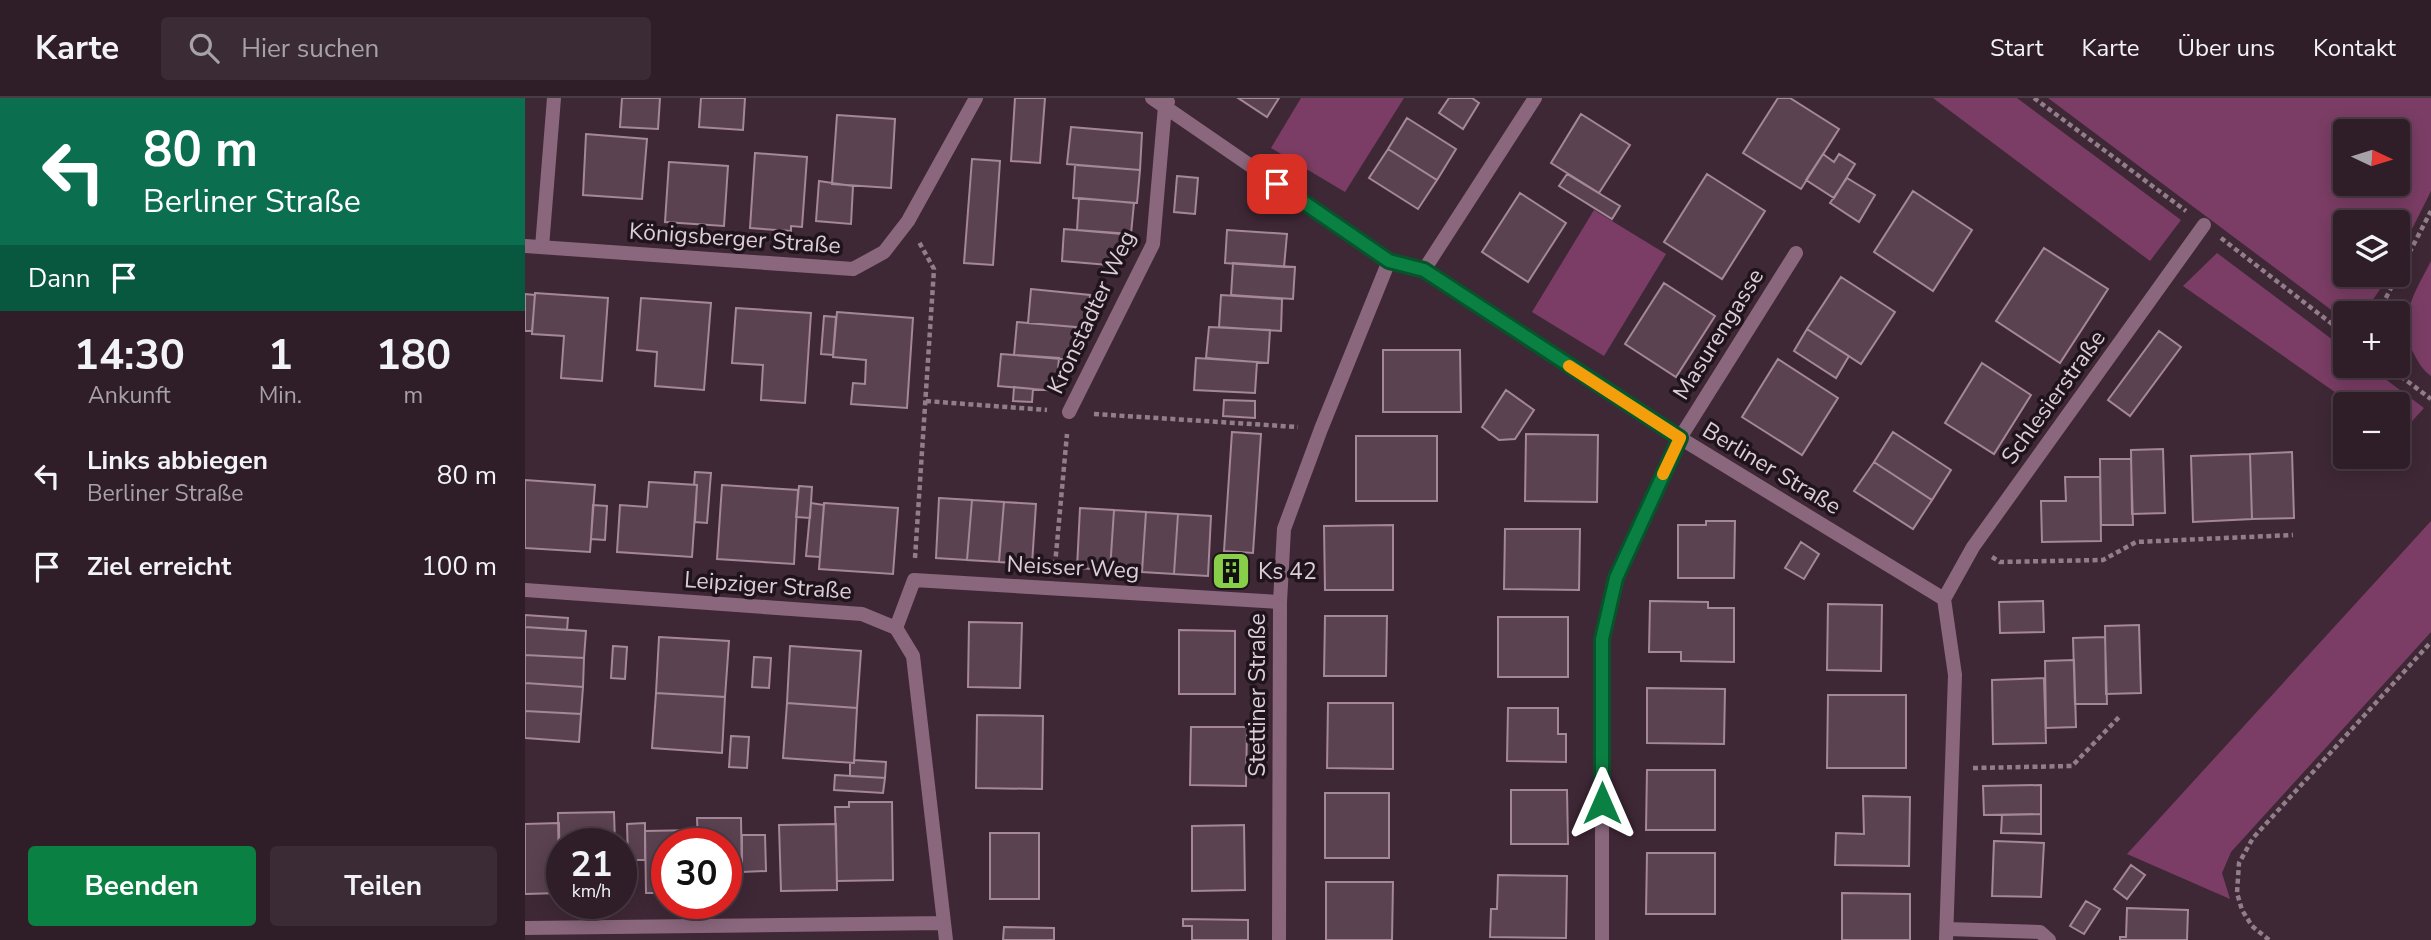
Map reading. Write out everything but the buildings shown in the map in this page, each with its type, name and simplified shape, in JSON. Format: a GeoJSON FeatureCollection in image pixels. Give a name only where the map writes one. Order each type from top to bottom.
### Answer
{"type":"FeatureCollection","features":[{"type":"Feature","properties":{"kind":"street"},"geometry":{"type":"LineString","coordinates":[[542,247],[554,98]]}},
{"type":"Feature","properties":{"kind":"street","name":"Königsberger Straße"},"geometry":{"type":"LineString","coordinates":[[525,246],[853,269],[884,252],[908,221],[975,98]]}},
{"type":"Feature","properties":{"kind":"street"},"geometry":{"type":"LineString","coordinates":[[1424,270],[1535,98]]}},
{"type":"Feature","properties":{"kind":"street","name":"Berliner Straße"},"geometry":{"type":"LineString","coordinates":[[1163,101],[1389,261],[1424,270],[1680,438],[1944,599]]}},
{"type":"Feature","properties":{"kind":"street","name":"Kronstadter Weg"},"geometry":{"type":"LineString","coordinates":[[1069,412],[1153,244],[1163,101]]}},
{"type":"Feature","properties":{"kind":"street","name":"Schlesierstraße"},"geometry":{"type":"LineString","coordinates":[[1944,599],[1973,547],[2204,225]]}},
{"type":"Feature","properties":{"kind":"street","name":"Masurengasse"},"geometry":{"type":"LineString","coordinates":[[1602,940],[1602,639],[1616,578],[1680,438],[1796,253]]}},
{"type":"Feature","properties":{"kind":"street","name":"Stettiner Straße"},"geometry":{"type":"LineString","coordinates":[[1279,940],[1280,602],[1284,529],[1389,261]]}},
{"type":"Feature","properties":{"kind":"street"},"geometry":{"type":"LineString","coordinates":[[914,580],[896,628],[913,656],[946,940]]}},
{"type":"Feature","properties":{"kind":"street","name":"Neisser Weg"},"geometry":{"type":"LineString","coordinates":[[914,580],[1280,602]]}},
{"type":"Feature","properties":{"kind":"street","name":"Leipziger Straße"},"geometry":{"type":"LineString","coordinates":[[525,590],[862,614],[896,628]]}},
{"type":"Feature","properties":{"kind":"street"},"geometry":{"type":"LineString","coordinates":[[1944,599],[1955,675],[1947,934],[2040,932],[2049,940]]}},
{"type":"Feature","properties":{"kind":"street"},"geometry":{"type":"LineString","coordinates":[[525,928],[944,923]]}},
{"type":"Feature","properties":{"kind":"path"},"geometry":{"type":"LineString","coordinates":[[2384,301],[2431,211]]}},
{"type":"Feature","properties":{"kind":"path"},"geometry":{"type":"LineString","coordinates":[[908,221],[934,269],[914,580]]}},
{"type":"Feature","properties":{"kind":"path"},"geometry":{"type":"LineString","coordinates":[[2403,378],[2431,399]]}},
{"type":"Feature","properties":{"kind":"path"},"geometry":{"type":"LineString","coordinates":[[926,401],[1321,429]]}},
{"type":"Feature","properties":{"kind":"path"},"geometry":{"type":"LineString","coordinates":[[1053,589],[1069,412]]}},
{"type":"Feature","properties":{"kind":"path"},"geometry":{"type":"LineString","coordinates":[[1973,547],[2000,562],[2103,560],[2136,542],[2293,535]]}},
{"type":"Feature","properties":{"kind":"path"},"geometry":{"type":"LineString","coordinates":[[2269,940],[2252,926],[2242,910],[2237,893],[2239,863],[2253,838],[2431,642]]}},
{"type":"Feature","properties":{"kind":"path"},"geometry":{"type":"LineString","coordinates":[[1951,769],[2072,766],[2121,715]]}},
{"type":"Feature","properties":{"kind":"shaded area"},"geometry":{"type":"Polygon","coordinates":[[[1301,98],[1404,98],[1345,192],[1271,148],[1301,98]]]}},
{"type":"Feature","properties":{"kind":"shaded area"},"geometry":{"type":"Polygon","coordinates":[[[1933,98],[2017,98],[2181,220],[2150,261],[1933,98]]]}},
{"type":"Feature","properties":{"kind":"shaded area"},"geometry":{"type":"Polygon","coordinates":[[[2048,98],[2431,98],[2431,191],[2410,233],[2410,210],[2333,210],[2333,287],[2381,287],[2372,300],[2333,301],[2333,311],[2048,98]]]}},
{"type":"Feature","properties":{"kind":"shaded area"},"geometry":{"type":"Polygon","coordinates":[[[1594,210],[1666,254],[1604,356],[1532,312],[1594,210]]]}},
{"type":"Feature","properties":{"kind":"shaded area"},"geometry":{"type":"Polygon","coordinates":[[[2217,253],[2333,340],[2333,378],[2384,378],[2403,392],[2335,392],[2183,286],[2217,253]]]}},
{"type":"Feature","properties":{"kind":"shaded area"},"geometry":{"type":"Polygon","coordinates":[[[2431,261],[2431,376],[2423,369],[2410,343],[2410,306],[2431,261]]]}},
{"type":"Feature","properties":{"kind":"shaded area"},"geometry":{"type":"Polygon","coordinates":[[[2410,398],[2424,408],[2410,424],[2410,398]]]}},
{"type":"Feature","properties":{"kind":"shaded area"},"geometry":{"type":"Polygon","coordinates":[[[2431,521],[2431,632],[2231,852],[2222,873],[2230,899],[2127,854],[2431,521]]]}},
{"type":"Feature","properties":{"kind":"slow traffic"},"geometry":{"type":"LineString","coordinates":[[1569,366],[1680,438],[1663,474]]}},
{"type":"Feature","properties":{"kind":"place","name":"Ks 42"},"geometry":{"type":"Point","coordinates":[1231,571]}},
{"type":"Feature","properties":{"kind":"route"},"geometry":{"type":"LineString","coordinates":[[1277,184],[1389,261],[1424,270],[1680,438],[1616,578],[1602,639],[1602,803]]}}]}
